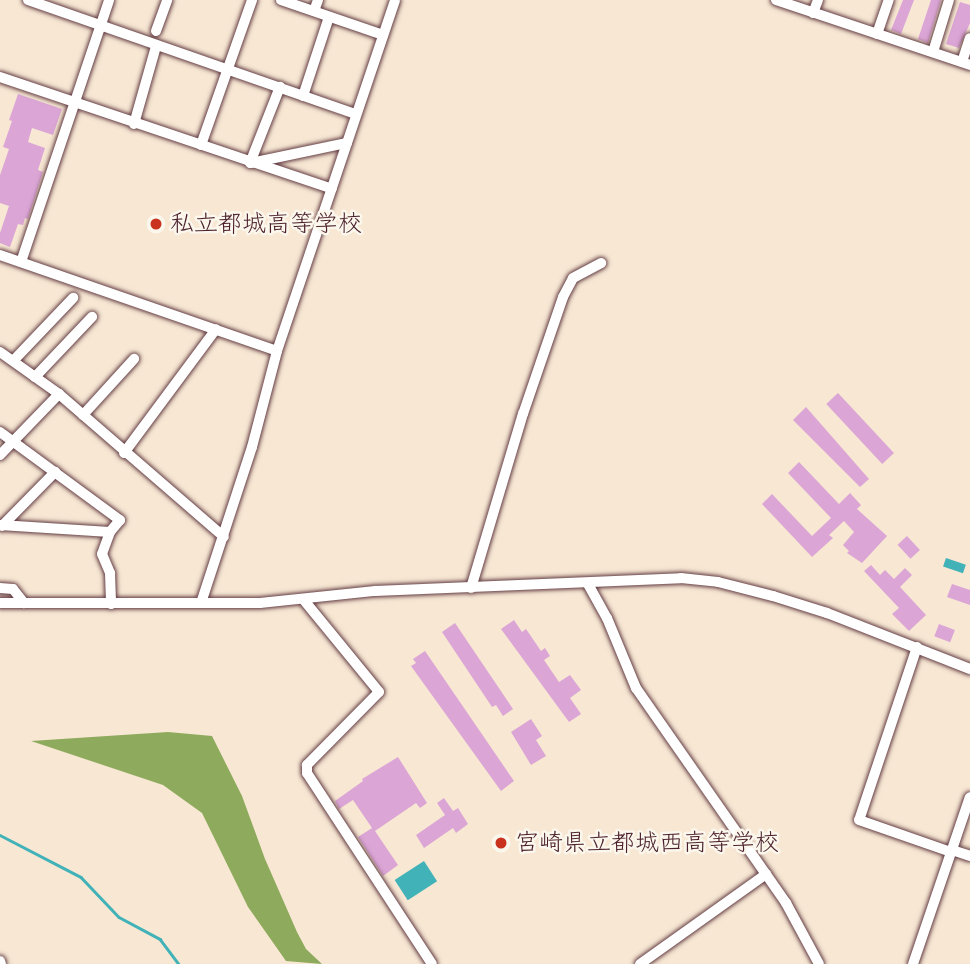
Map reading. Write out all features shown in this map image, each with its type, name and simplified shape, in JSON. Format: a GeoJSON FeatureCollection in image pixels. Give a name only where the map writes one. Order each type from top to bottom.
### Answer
{"type":"FeatureCollection","features":[{"type":"Feature","properties":{"kind":"street"},"geometry":{"type":"LineString","coordinates":[[28,0],[356,114]]}},
{"type":"Feature","properties":{"kind":"street"},"geometry":{"type":"LineString","coordinates":[[21,262],[109,0]]}},
{"type":"Feature","properties":{"kind":"street"},"geometry":{"type":"LineString","coordinates":[[156,31],[167,0]]}},
{"type":"Feature","properties":{"kind":"street"},"geometry":{"type":"LineString","coordinates":[[201,145],[252,0]]}},
{"type":"Feature","properties":{"kind":"street"},"geometry":{"type":"LineString","coordinates":[[281,0],[383,35]]}},
{"type":"Feature","properties":{"kind":"street"},"geometry":{"type":"LineString","coordinates":[[314,11],[318,0]]}},
{"type":"Feature","properties":{"kind":"street"},"geometry":{"type":"LineString","coordinates":[[201,603],[224,537],[277,351],[395,0]]}},
{"type":"Feature","properties":{"kind":"street"},"geometry":{"type":"LineString","coordinates":[[776,0],[966,64],[970,38]]}},
{"type":"Feature","properties":{"kind":"street"},"geometry":{"type":"LineString","coordinates":[[813,13],[818,0]]}},
{"type":"Feature","properties":{"kind":"street"},"geometry":{"type":"LineString","coordinates":[[877,34],[888,0]]}},
{"type":"Feature","properties":{"kind":"street"},"geometry":{"type":"LineString","coordinates":[[933,52],[949,0]]}},
{"type":"Feature","properties":{"kind":"street"},"geometry":{"type":"LineString","coordinates":[[303,96],[330,17]]}},
{"type":"Feature","properties":{"kind":"street"},"geometry":{"type":"LineString","coordinates":[[134,124],[156,46]]}},
{"type":"Feature","properties":{"kind":"street"},"geometry":{"type":"LineString","coordinates":[[0,77],[332,189]]}},
{"type":"Feature","properties":{"kind":"street"},"geometry":{"type":"LineString","coordinates":[[250,163],[279,87]]}},
{"type":"Feature","properties":{"kind":"street"},"geometry":{"type":"LineString","coordinates":[[250,163],[347,143]]}},
{"type":"Feature","properties":{"kind":"street"},"geometry":{"type":"LineString","coordinates":[[0,255],[277,351]]}},
{"type":"Feature","properties":{"kind":"street"},"geometry":{"type":"LineString","coordinates":[[471,588],[523,414],[563,297],[573,278],[601,262]]}},
{"type":"Feature","properties":{"kind":"street"},"geometry":{"type":"LineString","coordinates":[[14,360],[73,298]]}},
{"type":"Feature","properties":{"kind":"street"},"geometry":{"type":"LineString","coordinates":[[35,377],[92,317]]}},
{"type":"Feature","properties":{"kind":"street"},"geometry":{"type":"LineString","coordinates":[[124,453],[216,329]]}},
{"type":"Feature","properties":{"kind":"street"},"geometry":{"type":"LineString","coordinates":[[0,352],[59,394],[224,537]]}},
{"type":"Feature","properties":{"kind":"street"},"geometry":{"type":"LineString","coordinates":[[83,415],[134,359]]}},
{"type":"Feature","properties":{"kind":"street"},"geometry":{"type":"LineString","coordinates":[[0,455],[59,394]]}},
{"type":"Feature","properties":{"kind":"street"},"geometry":{"type":"LineString","coordinates":[[0,432],[120,520],[110,532],[102,554],[110,573],[111,604]]}},
{"type":"Feature","properties":{"kind":"street"},"geometry":{"type":"LineString","coordinates":[[1,525],[55,472]]}},
{"type":"Feature","properties":{"kind":"street"},"geometry":{"type":"LineString","coordinates":[[1,525],[110,532]]}},
{"type":"Feature","properties":{"kind":"street"},"geometry":{"type":"LineString","coordinates":[[0,603],[201,603],[303,599],[375,591],[681,578],[718,582],[827,613],[970,669]]}},
{"type":"Feature","properties":{"kind":"street"},"geometry":{"type":"LineString","coordinates":[[588,584],[607,618],[636,688],[786,903],[819,964]]}},
{"type":"Feature","properties":{"kind":"street"},"geometry":{"type":"LineString","coordinates":[[0,588],[13,589],[24,603]]}},
{"type":"Feature","properties":{"kind":"street"},"geometry":{"type":"LineString","coordinates":[[303,599],[379,692],[307,765],[307,773],[432,964]]}},
{"type":"Feature","properties":{"kind":"street"},"geometry":{"type":"LineString","coordinates":[[917,647],[859,820],[970,856]]}},
{"type":"Feature","properties":{"kind":"street"},"geometry":{"type":"LineString","coordinates":[[913,964],[970,797]]}},
{"type":"Feature","properties":{"kind":"street"},"geometry":{"type":"LineString","coordinates":[[640,964],[765,874]]}},
{"type":"Feature","properties":{"kind":"green space"},"geometry":{"type":"Polygon","coordinates":[[[168,732],[212,736],[242,796],[265,859],[297,932],[306,949],[322,964],[286,961],[248,907],[202,813],[163,785],[31,741],[168,732]]]}},
{"type":"Feature","properties":{"kind":"water"},"geometry":{"type":"Polygon","coordinates":[[[946,558],[966,565],[963,573],[943,567],[946,558]]]}},
{"type":"Feature","properties":{"kind":"water"},"geometry":{"type":"Polygon","coordinates":[[[424,861],[437,881],[408,900],[395,880],[424,861]]]}},
{"type":"Feature","properties":{"kind":"building"},"geometry":{"type":"Polygon","coordinates":[[[903,0],[914,0],[901,34],[891,30],[903,0]]]}},
{"type":"Feature","properties":{"kind":"building"},"geometry":{"type":"Polygon","coordinates":[[[931,0],[941,0],[928,43],[918,39],[931,0]]]}},
{"type":"Feature","properties":{"kind":"building"},"geometry":{"type":"Polygon","coordinates":[[[960,2],[970,5],[970,23],[959,48],[946,44],[960,2]]]}},
{"type":"Feature","properties":{"kind":"building"},"geometry":{"type":"Polygon","coordinates":[[[18,94],[62,109],[53,135],[32,128],[28,142],[45,148],[38,170],[43,172],[28,219],[25,218],[23,225],[18,224],[10,247],[0,243],[0,233],[9,206],[0,203],[0,175],[9,149],[3,147],[12,121],[9,120],[18,94]]]}},
{"type":"Feature","properties":{"kind":"building"},"geometry":{"type":"Polygon","coordinates":[[[838,393],[894,453],[882,464],[826,404],[838,393]]]}},
{"type":"Feature","properties":{"kind":"building"},"geometry":{"type":"Polygon","coordinates":[[[806,407],[869,479],[860,487],[793,420],[806,407]]]}},
{"type":"Feature","properties":{"kind":"building"},"geometry":{"type":"Polygon","coordinates":[[[799,462],[839,504],[850,493],[861,505],[857,509],[887,536],[862,563],[847,553],[849,551],[843,545],[854,532],[844,521],[829,535],[833,538],[812,557],[762,504],[772,494],[812,536],[831,518],[788,473],[799,462]]]}},
{"type":"Feature","properties":{"kind":"building"},"geometry":{"type":"Polygon","coordinates":[[[907,536],[920,550],[910,559],[897,545],[907,536]]]}},
{"type":"Feature","properties":{"kind":"building"},"geometry":{"type":"Polygon","coordinates":[[[871,565],[880,575],[885,570],[894,579],[905,568],[912,575],[900,587],[926,615],[909,631],[892,614],[899,608],[864,571],[871,565]]]}},
{"type":"Feature","properties":{"kind":"building"},"geometry":{"type":"Polygon","coordinates":[[[952,584],[970,590],[970,605],[947,597],[952,584]]]}},
{"type":"Feature","properties":{"kind":"building"},"geometry":{"type":"Polygon","coordinates":[[[514,620],[522,632],[526,629],[541,651],[545,648],[550,656],[544,660],[559,682],[570,675],[581,690],[570,698],[581,714],[569,722],[501,629],[514,620]]]}},
{"type":"Feature","properties":{"kind":"building"},"geometry":{"type":"Polygon","coordinates":[[[455,623],[513,709],[503,716],[496,705],[492,707],[442,632],[455,623]]]}},
{"type":"Feature","properties":{"kind":"building"},"geometry":{"type":"Polygon","coordinates":[[[939,624],[955,630],[950,642],[934,636],[939,624]]]}},
{"type":"Feature","properties":{"kind":"building"},"geometry":{"type":"Polygon","coordinates":[[[425,651],[514,781],[501,791],[411,666],[416,663],[413,659],[425,651]]]}},
{"type":"Feature","properties":{"kind":"building"},"geometry":{"type":"Polygon","coordinates":[[[531,719],[542,736],[536,740],[546,756],[531,765],[511,732],[531,719]]]}},
{"type":"Feature","properties":{"kind":"building"},"geometry":{"type":"Polygon","coordinates":[[[398,757],[427,803],[420,808],[416,803],[375,831],[398,865],[383,876],[358,837],[372,828],[353,800],[339,809],[335,801],[363,781],[362,779],[398,757]]]}},
{"type":"Feature","properties":{"kind":"building"},"geometry":{"type":"Polygon","coordinates":[[[444,798],[453,811],[458,808],[468,824],[456,833],[453,828],[424,848],[416,835],[445,815],[437,803],[444,798]]]}},
{"type":"Feature","properties":{"kind":"waterway"},"geometry":{"type":"LineString","coordinates":[[0,835],[81,877],[119,917],[160,939],[179,964]]}},
{"type":"Feature","properties":{"kind":"place","name":"私立都城高等学校"},"geometry":{"type":"Point","coordinates":[156,224]}},
{"type":"Feature","properties":{"kind":"place","name":"宮崎県立都城西高等学校"},"geometry":{"type":"Point","coordinates":[501,843]}}]}
